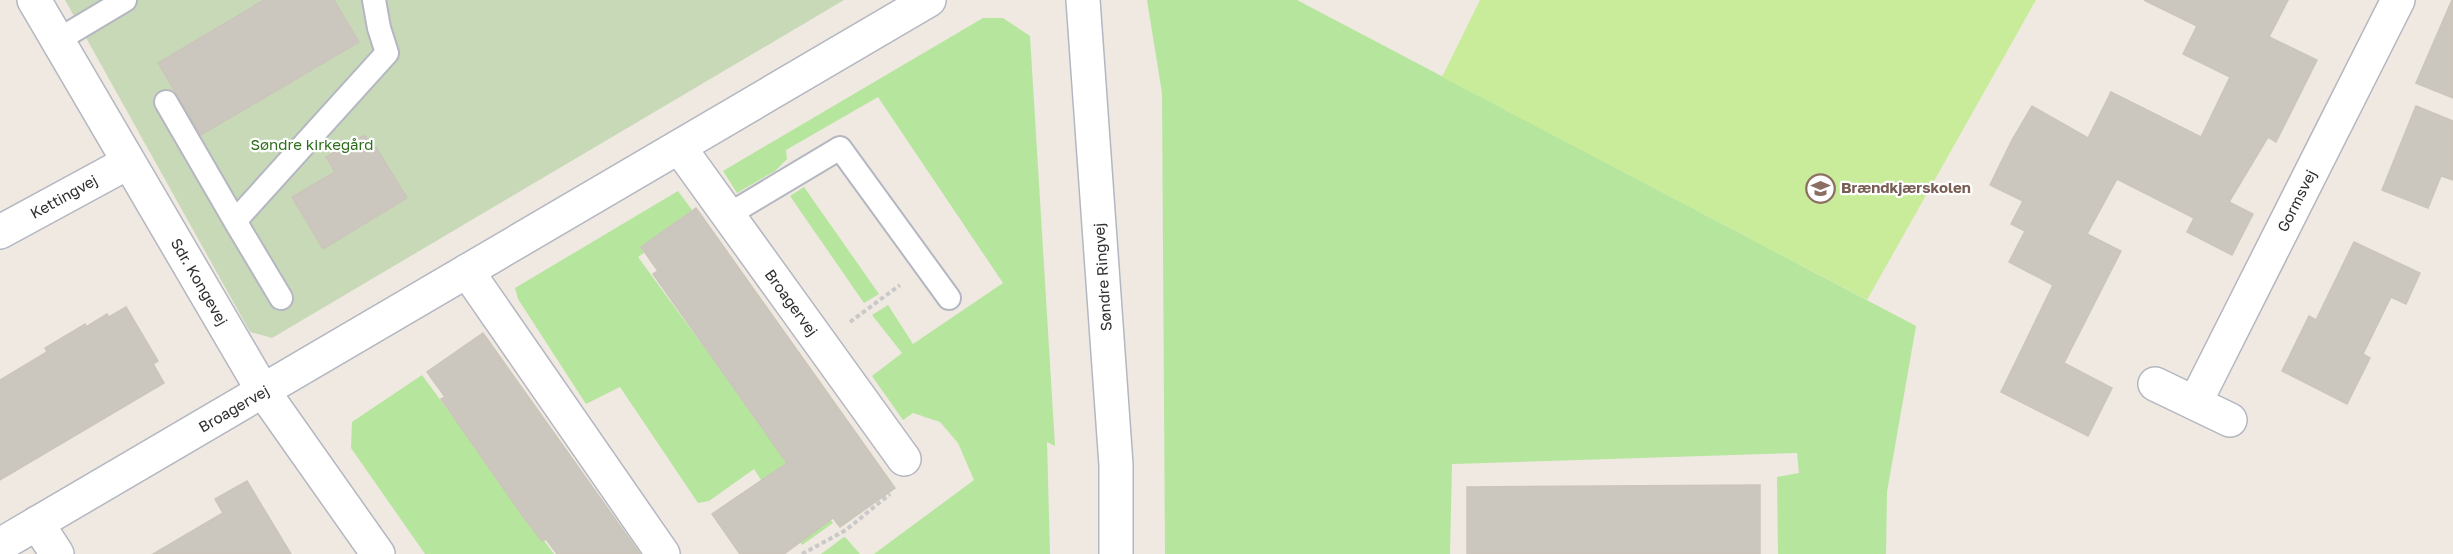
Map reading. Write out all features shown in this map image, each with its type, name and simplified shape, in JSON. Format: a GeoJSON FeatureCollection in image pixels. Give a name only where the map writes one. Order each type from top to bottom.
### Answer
{"type":"FeatureCollection","features":[{"type":"Feature","properties":{"kind":"street","name":"Sdr. Kongevej"},"geometry":{"type":"LineString","coordinates":[[34,0],[263,391],[378,554]]}},
{"type":"Feature","properties":{"kind":"street","name":"Broagervej"},"geometry":{"type":"LineString","coordinates":[[0,545],[929,0]]}},
{"type":"Feature","properties":{"kind":"street","name":"Søndre Ringvej"},"geometry":{"type":"LineString","coordinates":[[1083,0],[1116,465],[1116,554]]}},
{"type":"Feature","properties":{"kind":"street","name":"Gormsvej"},"geometry":{"type":"LineString","coordinates":[[2195,403],[2398,0]]}},
{"type":"Feature","properties":{"kind":"street","name":"Broagervej"},"geometry":{"type":"LineString","coordinates":[[679,147],[904,459]]}},
{"type":"Feature","properties":{"kind":"street","name":"Kettingvej"},"geometry":{"type":"LineString","coordinates":[[0,232],[129,162]]}},
{"type":"Feature","properties":{"kind":"street"},"geometry":{"type":"LineString","coordinates":[[467,271],[663,554]]}},
{"type":"Feature","properties":{"kind":"street"},"geometry":{"type":"LineString","coordinates":[[2155,384],[2230,420]]}},
{"type":"Feature","properties":{"kind":"street"},"geometry":{"type":"LineString","coordinates":[[37,523],[57,554]]}},
{"type":"Feature","properties":{"kind":"lane"},"geometry":{"type":"LineString","coordinates":[[58,40],[125,0]]}},
{"type":"Feature","properties":{"kind":"lane"},"geometry":{"type":"LineString","coordinates":[[235,220],[387,53],[379,28],[374,0]]}},
{"type":"Feature","properties":{"kind":"lane"},"geometry":{"type":"LineString","coordinates":[[166,102],[281,298]]}},
{"type":"Feature","properties":{"kind":"lane"},"geometry":{"type":"LineString","coordinates":[[728,215],[840,148],[949,298]]}},
{"type":"Feature","properties":{"kind":"path"},"geometry":{"type":"LineString","coordinates":[[821,343],[925,267]]}},
{"type":"Feature","properties":{"kind":"path"},"geometry":{"type":"LineString","coordinates":[[802,554],[846,530],[900,486],[904,459]]}},
{"type":"Feature","properties":{"kind":"green space","name":"Søndre kirkegård"},"geometry":{"type":"Polygon","coordinates":[[[65,0],[844,0],[272,338],[250,332],[65,0]]]}},
{"type":"Feature","properties":{"kind":"green space"},"geometry":{"type":"Polygon","coordinates":[[[1147,0],[1297,0],[1916,326],[1887,492],[1886,554],[1778,554],[1777,477],[1799,473],[1797,453],[1452,464],[1450,554],[1165,554],[1162,93],[1147,0]]]}},
{"type":"Feature","properties":{"kind":"green space","name":"Brændkjærskolen"},"geometry":{"type":"Polygon","coordinates":[[[1480,0],[2036,0],[1867,300],[1442,77],[1480,0]]]}},
{"type":"Feature","properties":{"kind":"green space"},"geometry":{"type":"Polygon","coordinates":[[[983,18],[1003,18],[1030,36],[1055,446],[1047,442],[1050,554],[874,554],[974,480],[958,443],[940,422],[913,413],[903,420],[872,376],[902,353],[872,315],[888,305],[913,344],[1003,283],[878,97],[786,150],[787,159],[775,171],[737,193],[723,171],[983,18]]]}},
{"type":"Feature","properties":{"kind":"green space"},"geometry":{"type":"Polygon","coordinates":[[[804,187],[879,294],[864,303],[790,196],[804,187]]]}},
{"type":"Feature","properties":{"kind":"green space"},"geometry":{"type":"Polygon","coordinates":[[[678,191],[692,210],[641,247],[644,253],[638,257],[833,523],[802,545],[754,469],[709,501],[698,503],[620,387],[586,404],[518,299],[515,288],[678,191]]]}},
{"type":"Feature","properties":{"kind":"green space"},"geometry":{"type":"Polygon","coordinates":[[[422,375],[554,554],[425,554],[351,448],[352,422],[422,375]]]}},
{"type":"Feature","properties":{"kind":"green space"},"geometry":{"type":"Polygon","coordinates":[[[844,537],[860,554],[821,554],[844,537]]]}},
{"type":"Feature","properties":{"kind":"building"},"geometry":{"type":"Polygon","coordinates":[[[264,0],[334,0],[359,42],[201,135],[158,63],[264,0]]]}},
{"type":"Feature","properties":{"kind":"building"},"geometry":{"type":"Polygon","coordinates":[[[2144,0],[2288,0],[2269,37],[2317,60],[2276,142],[2268,137],[2229,202],[2253,214],[2232,255],[2187,232],[2194,218],[2117,179],[2087,234],[2121,251],[2064,363],[2112,388],[2088,436],[2001,392],[2053,285],[2009,262],[2025,231],[2011,224],[2023,201],[1990,185],[2032,106],[2088,138],[2111,92],[2201,137],[2230,77],[2183,54],[2197,26],[2144,0]]]}},
{"type":"Feature","properties":{"kind":"building"},"geometry":{"type":"Polygon","coordinates":[[[2453,0],[2453,98],[2416,83],[2453,0]]]}},
{"type":"Feature","properties":{"kind":"building"},"geometry":{"type":"Polygon","coordinates":[[[2416,106],[2453,121],[2453,180],[2441,176],[2428,208],[2382,190],[2416,106]]]}},
{"type":"Feature","properties":{"kind":"building"},"geometry":{"type":"Polygon","coordinates":[[[365,135],[373,149],[376,147],[407,198],[323,249],[292,197],[335,172],[326,157],[365,135]]]}},
{"type":"Feature","properties":{"kind":"building"},"geometry":{"type":"Polygon","coordinates":[[[696,208],[895,488],[840,527],[833,518],[784,554],[740,554],[712,514],[787,463],[653,274],[658,271],[641,247],[696,208]]]}},
{"type":"Feature","properties":{"kind":"building"},"geometry":{"type":"Polygon","coordinates":[[[2354,242],[2420,273],[2406,304],[2391,297],[2363,354],[2370,358],[2347,404],[2282,371],[2309,316],[2316,320],[2354,242]]]}},
{"type":"Feature","properties":{"kind":"building"},"geometry":{"type":"Polygon","coordinates":[[[126,307],[158,361],[153,364],[164,383],[0,480],[0,380],[47,352],[45,348],[85,324],[86,327],[107,314],[109,317],[126,307]]]}},
{"type":"Feature","properties":{"kind":"building"},"geometry":{"type":"Polygon","coordinates":[[[483,333],[640,554],[557,554],[546,539],[542,541],[522,515],[441,399],[445,397],[427,372],[483,333]]]}},
{"type":"Feature","properties":{"kind":"building"},"geometry":{"type":"Polygon","coordinates":[[[247,481],[291,554],[153,554],[223,513],[215,499],[247,481]]]}},
{"type":"Feature","properties":{"kind":"building"},"geometry":{"type":"Polygon","coordinates":[[[1760,485],[1760,554],[1467,554],[1467,487],[1760,485]]]}},
{"type":"Feature","properties":{"kind":"place","name":"Brændkjærskolen"},"geometry":{"type":"Point","coordinates":[1820,188]}}]}
